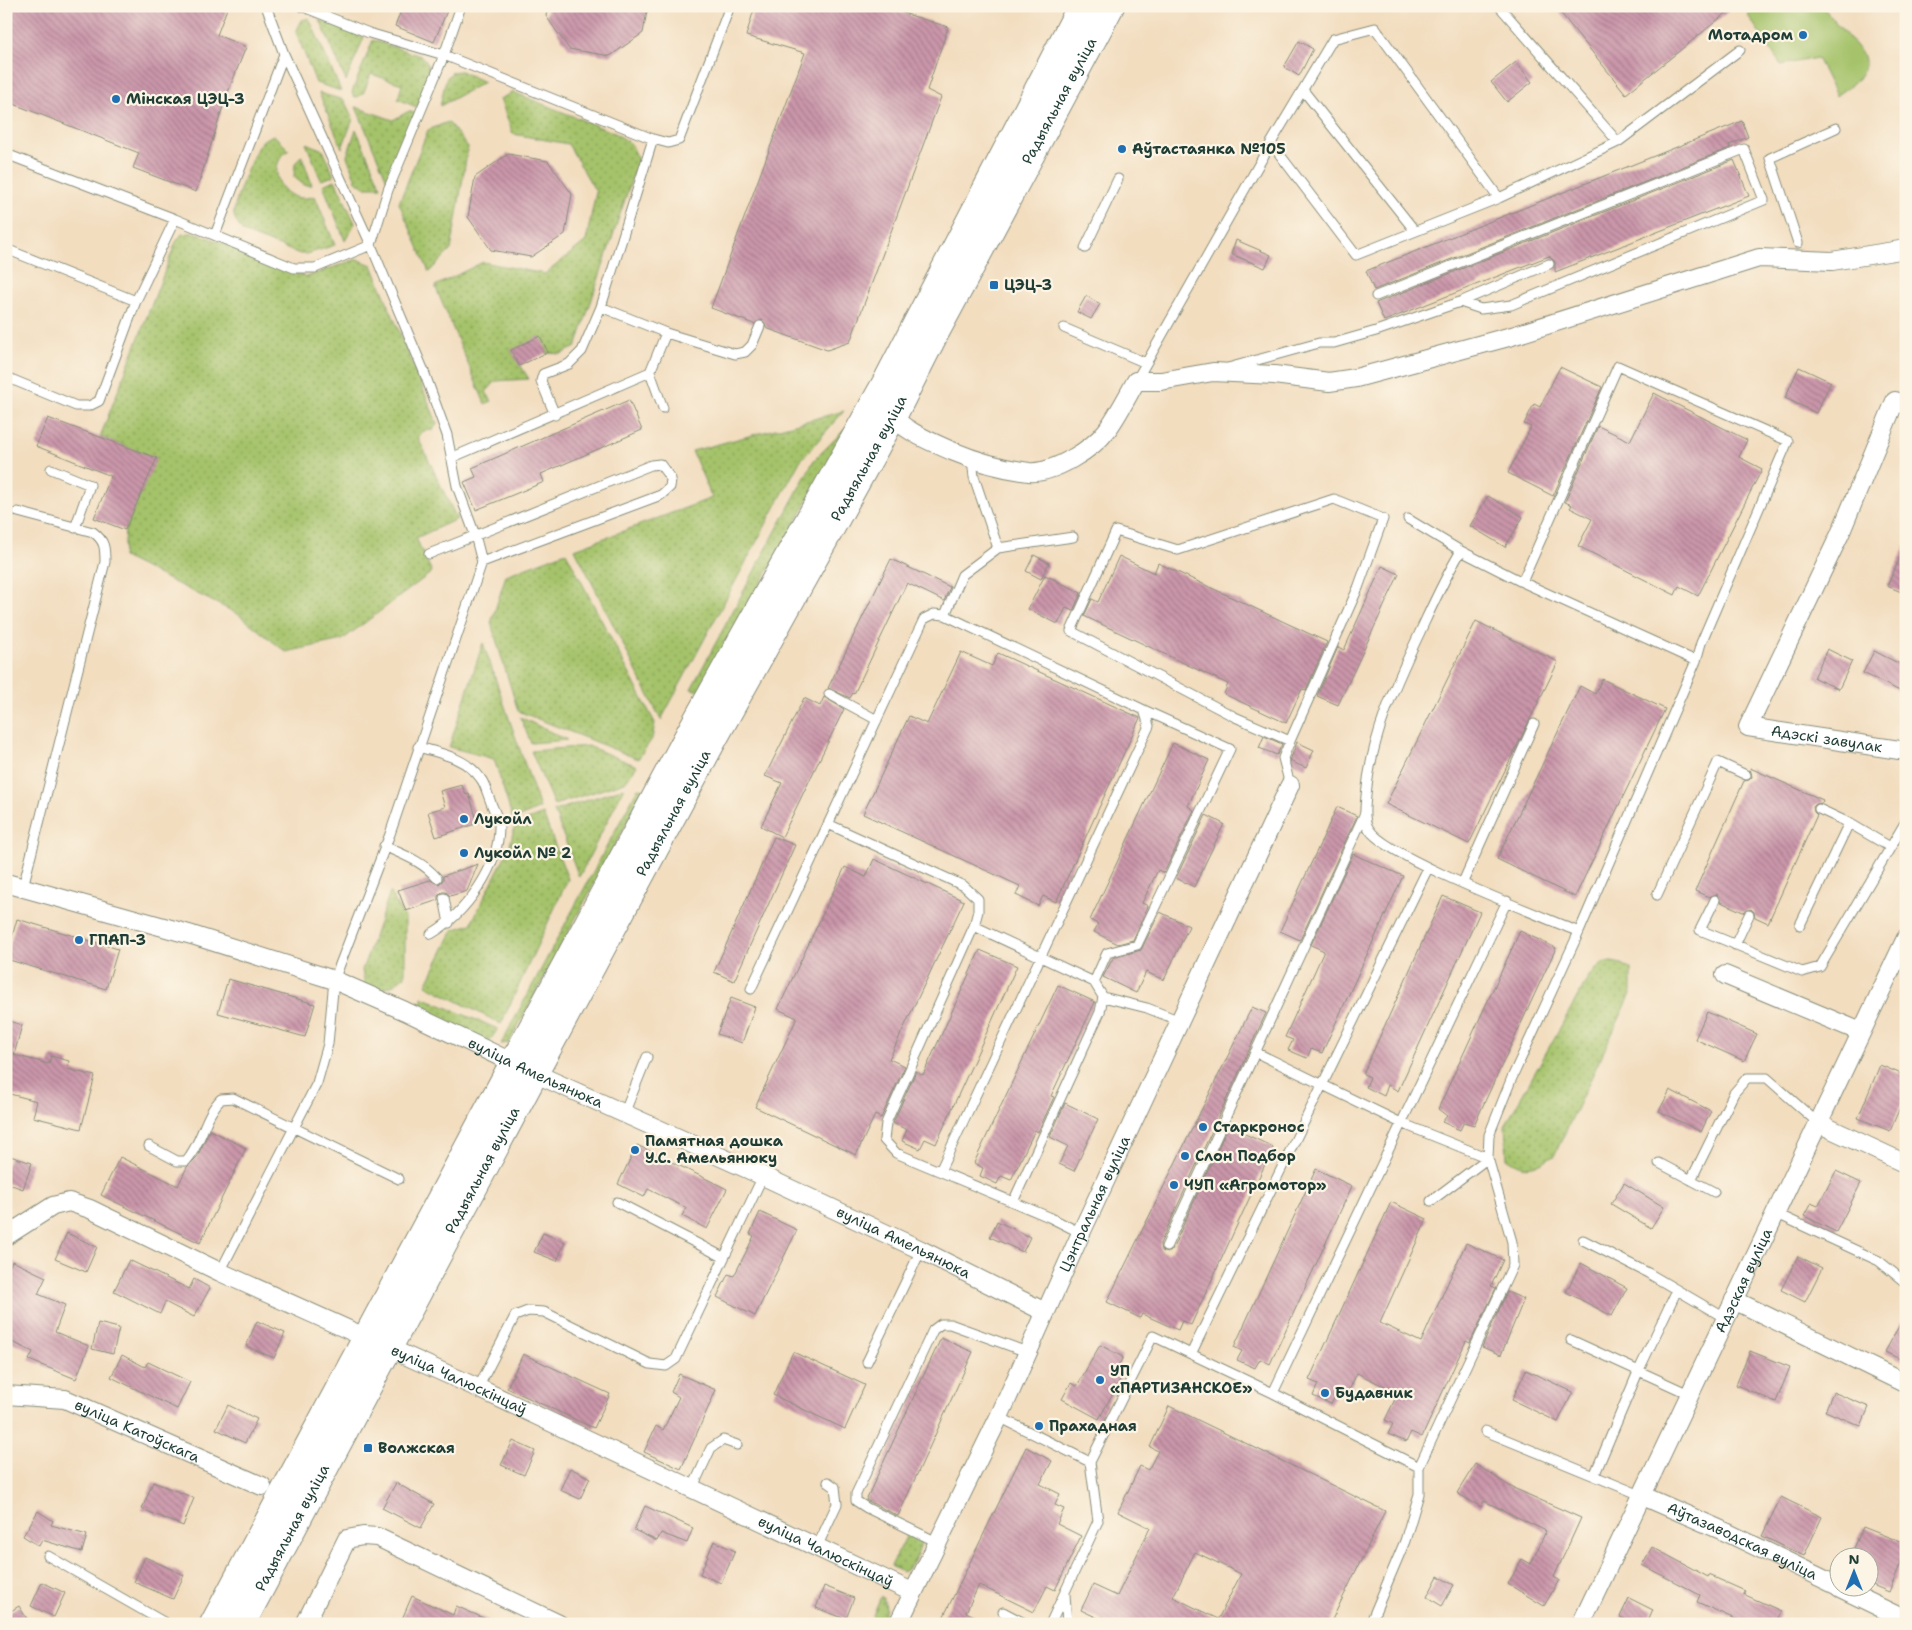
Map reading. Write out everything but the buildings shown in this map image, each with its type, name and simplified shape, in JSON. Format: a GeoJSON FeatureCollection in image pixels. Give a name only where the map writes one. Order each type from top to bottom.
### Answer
{"type":"FeatureCollection","features":[{"type":"Feature","properties":{"kind":"main road","name":"Радыяльная вуліца"},"geometry":{"type":"LineString","coordinates":[[241,1624],[378,1342],[523,1068],[713,739],[885,408],[1082,6]]}},
{"type":"Feature","properties":{"kind":"main road","name":"Радыяльная вуліца"},"geometry":{"type":"LineString","coordinates":[[885,408],[932,338],[1110,6]]}},
{"type":"Feature","properties":{"kind":"main road","name":"Радыяльная вуліца"},"geometry":{"type":"LineString","coordinates":[[214,1624],[378,1342]]}},
{"type":"Feature","properties":{"kind":"street"},"geometry":{"type":"LineString","coordinates":[[885,408],[930,441],[972,459],[1030,472],[1058,466],[1089,448],[1106,431],[1136,381],[1161,381],[1213,372],[1274,375],[1328,382],[1356,378],[1512,336],[1759,258],[1802,262],[1832,261],[1906,249]]}},
{"type":"Feature","properties":{"kind":"street","name":"Адэскі завулак"},"geometry":{"type":"LineString","coordinates":[[1906,405],[1894,401],[1840,534],[1748,727],[1906,751]]}},
{"type":"Feature","properties":{"kind":"street","name":"Цэнтральная вуліца"},"geometry":{"type":"LineString","coordinates":[[898,1624],[999,1417],[1080,1233],[1290,785]]}},
{"type":"Feature","properties":{"kind":"street","name":"вуліца Амельянюка"},"geometry":{"type":"LineString","coordinates":[[14,885],[192,935],[334,980],[405,1011],[523,1068],[763,1176],[921,1250],[1045,1312]]}},
{"type":"Feature","properties":{"kind":"street","name":"Адэская вуліца"},"geometry":{"type":"LineString","coordinates":[[1581,1624],[1906,938]]}},
{"type":"Feature","properties":{"kind":"street"},"geometry":{"type":"LineString","coordinates":[[1725,975],[1861,1032]]}},
{"type":"Feature","properties":{"kind":"street"},"geometry":{"type":"LineString","coordinates":[[1818,1124],[1906,1164]]}},
{"type":"Feature","properties":{"kind":"street","name":"вуліца Чалюскінцаў"},"geometry":{"type":"LineString","coordinates":[[6,1236],[53,1206],[69,1202],[90,1209],[220,1272],[478,1388],[912,1592]]}},
{"type":"Feature","properties":{"kind":"street"},"geometry":{"type":"LineString","coordinates":[[1734,1300],[1906,1384]]}},
{"type":"Feature","properties":{"kind":"street","name":"вуліца Катоўскага"},"geometry":{"type":"LineString","coordinates":[[6,1395],[66,1398],[262,1486]]}},
{"type":"Feature","properties":{"kind":"street","name":"Аўтазаводская вуліца"},"geometry":{"type":"LineString","coordinates":[[1643,1496],[1728,1533],[1830,1582]]}},
{"type":"Feature","properties":{"kind":"street"},"geometry":{"type":"LineString","coordinates":[[305,1624],[347,1539],[363,1536],[376,1538],[559,1624]]}},
{"type":"Feature","properties":{"kind":"street","name":"Аўтазаводская вуліца"},"geometry":{"type":"LineString","coordinates":[[1862,1598],[1906,1620]]}},
{"type":"Feature","properties":{"kind":"lane"},"geometry":{"type":"LineString","coordinates":[[220,1272],[292,1128],[310,1099],[328,1044],[334,980],[384,846],[482,562],[475,535],[457,486],[447,435],[423,369],[371,245],[284,54],[266,6]]}},
{"type":"Feature","properties":{"kind":"lane"},"geometry":{"type":"LineString","coordinates":[[301,6],[369,33],[444,55],[653,139],[668,143],[679,140],[730,6]]}},
{"type":"Feature","properties":{"kind":"lane"},"geometry":{"type":"LineString","coordinates":[[371,245],[388,190],[444,55],[461,6]]}},
{"type":"Feature","properties":{"kind":"lane"},"geometry":{"type":"LineString","coordinates":[[1504,8],[1618,142]]}},
{"type":"Feature","properties":{"kind":"lane"},"geometry":{"type":"LineString","coordinates":[[1136,381],[1271,143],[1333,39],[1375,28],[1499,198]]}},
{"type":"Feature","properties":{"kind":"lane"},"geometry":{"type":"LineString","coordinates":[[1271,143],[1356,255],[1499,198],[1618,142],[1740,50]]}},
{"type":"Feature","properties":{"kind":"lane"},"geometry":{"type":"LineString","coordinates":[[216,234],[284,54]]}},
{"type":"Feature","properties":{"kind":"lane"},"geometry":{"type":"LineString","coordinates":[[1303,90],[1415,231]]}},
{"type":"Feature","properties":{"kind":"lane"},"geometry":{"type":"LineString","coordinates":[[1798,243],[1770,158],[1836,128]]}},
{"type":"Feature","properties":{"kind":"lane"},"geometry":{"type":"LineString","coordinates":[[555,415],[541,381],[543,374],[569,364],[578,357],[601,307],[653,139]]}},
{"type":"Feature","properties":{"kind":"lane"},"geometry":{"type":"LineString","coordinates":[[1376,296],[1744,149],[1764,200],[1511,305],[1482,309],[1460,302]]}},
{"type":"Feature","properties":{"kind":"lane"},"geometry":{"type":"LineString","coordinates":[[6,154],[216,234],[294,268],[303,270],[314,268],[371,245]]}},
{"type":"Feature","properties":{"kind":"lane"},"geometry":{"type":"LineString","coordinates":[[1085,248],[1118,179]]}},
{"type":"Feature","properties":{"kind":"lane"},"geometry":{"type":"LineString","coordinates":[[6,377],[76,406],[89,406],[99,401],[136,301],[175,219]]}},
{"type":"Feature","properties":{"kind":"lane"},"geometry":{"type":"LineString","coordinates":[[6,249],[136,301]]}},
{"type":"Feature","properties":{"kind":"lane"},"geometry":{"type":"LineString","coordinates":[[1213,372],[1318,343],[1334,343],[1460,302],[1549,264]]}},
{"type":"Feature","properties":{"kind":"lane"},"geometry":{"type":"LineString","coordinates":[[601,307],[666,333],[735,354],[746,352],[752,345],[760,326]]}},
{"type":"Feature","properties":{"kind":"lane"},"geometry":{"type":"LineString","coordinates":[[1064,328],[1146,363]]}},
{"type":"Feature","properties":{"kind":"lane"},"geometry":{"type":"LineString","coordinates":[[663,408],[650,372],[666,333]]}},
{"type":"Feature","properties":{"kind":"lane"},"geometry":{"type":"LineString","coordinates":[[1370,1624],[1405,1541],[1419,1494],[1419,1467],[1513,1265],[1512,1242],[1488,1158],[1489,1135],[1511,1080],[1579,932],[1696,661],[1701,643],[1788,441],[1618,366],[1522,582]]}},
{"type":"Feature","properties":{"kind":"lane"},"geometry":{"type":"LineString","coordinates":[[451,458],[555,415],[650,372]]}},
{"type":"Feature","properties":{"kind":"lane"},"geometry":{"type":"LineString","coordinates":[[972,459],[974,476],[998,548]]}},
{"type":"Feature","properties":{"kind":"lane"},"geometry":{"type":"LineString","coordinates":[[429,554],[651,465],[660,464],[671,479],[670,487],[661,495],[482,562]]}},
{"type":"Feature","properties":{"kind":"lane"},"geometry":{"type":"LineString","coordinates":[[51,469],[90,485],[75,528]]}},
{"type":"Feature","properties":{"kind":"lane"},"geometry":{"type":"LineString","coordinates":[[1290,741],[1235,717],[1071,631],[1116,531],[1178,550],[1334,499],[1384,519],[1358,588],[1283,758],[1290,785]]}},
{"type":"Feature","properties":{"kind":"lane"},"geometry":{"type":"LineString","coordinates":[[14,885],[105,562],[105,548],[102,539],[93,532],[18,512]]}},
{"type":"Feature","properties":{"kind":"lane"},"geometry":{"type":"LineString","coordinates":[[1408,519],[1461,551],[1522,582],[1696,661]]}},
{"type":"Feature","properties":{"kind":"lane"},"geometry":{"type":"LineString","coordinates":[[945,614],[962,575],[998,548],[1073,537]]}},
{"type":"Feature","properties":{"kind":"lane"},"geometry":{"type":"LineString","coordinates":[[1166,1247],[1365,813],[1371,756],[1393,690],[1449,571],[1461,551]]}},
{"type":"Feature","properties":{"kind":"lane"},"geometry":{"type":"LineString","coordinates":[[751,990],[924,619],[934,614],[945,614],[1144,710],[1230,749],[1137,946],[1107,953],[1094,982]]}},
{"type":"Feature","properties":{"kind":"lane"},"geometry":{"type":"LineString","coordinates":[[829,694],[877,720]]}},
{"type":"Feature","properties":{"kind":"lane"},"geometry":{"type":"LineString","coordinates":[[940,1171],[1149,726],[1144,710]]}},
{"type":"Feature","properties":{"kind":"lane"},"geometry":{"type":"LineString","coordinates":[[1463,882],[1534,724]]}},
{"type":"Feature","properties":{"kind":"lane"},"geometry":{"type":"LineString","coordinates":[[418,747],[449,755],[468,766],[482,779],[499,824],[493,856],[470,901],[449,923],[431,934]]}},
{"type":"Feature","properties":{"kind":"lane"},"geometry":{"type":"LineString","coordinates":[[1658,895],[1718,762],[1746,775]]}},
{"type":"Feature","properties":{"kind":"lane"},"geometry":{"type":"LineString","coordinates":[[1820,809],[1849,823],[1890,847]]}},
{"type":"Feature","properties":{"kind":"lane"},"geometry":{"type":"LineString","coordinates":[[1365,813],[1369,829],[1381,842],[1428,868],[1579,932]]}},
{"type":"Feature","properties":{"kind":"lane"},"geometry":{"type":"LineString","coordinates":[[1715,900],[1700,930],[1802,972],[1820,967],[1906,821]]}},
{"type":"Feature","properties":{"kind":"lane"},"geometry":{"type":"LineString","coordinates":[[1800,925],[1849,823]]}},
{"type":"Feature","properties":{"kind":"lane"},"geometry":{"type":"LineString","coordinates":[[828,824],[964,886],[978,899],[978,911],[974,926],[886,1122],[884,1140],[896,1153],[1013,1202],[1080,1233]]}},
{"type":"Feature","properties":{"kind":"lane"},"geometry":{"type":"LineString","coordinates":[[384,846],[422,864],[437,878]]}},
{"type":"Feature","properties":{"kind":"lane"},"geometry":{"type":"LineString","coordinates":[[1191,1354],[1324,1085],[1428,868]]}},
{"type":"Feature","properties":{"kind":"lane"},"geometry":{"type":"LineString","coordinates":[[444,898],[449,923]]}},
{"type":"Feature","properties":{"kind":"lane"},"geometry":{"type":"LineString","coordinates":[[1273,1393],[1507,901]]}},
{"type":"Feature","properties":{"kind":"lane"},"geometry":{"type":"LineString","coordinates":[[1735,946],[1749,915]]}},
{"type":"Feature","properties":{"kind":"lane"},"geometry":{"type":"LineString","coordinates":[[974,926],[1094,982],[1103,997],[1100,1012],[1013,1202]]}},
{"type":"Feature","properties":{"kind":"lane"},"geometry":{"type":"LineString","coordinates":[[1103,997],[1147,1008],[1180,1021]]}},
{"type":"Feature","properties":{"kind":"lane"},"geometry":{"type":"LineString","coordinates":[[1256,1052],[1401,1124],[1488,1158]]}},
{"type":"Feature","properties":{"kind":"lane"},"geometry":{"type":"LineString","coordinates":[[624,1114],[647,1057]]}},
{"type":"Feature","properties":{"kind":"lane"},"geometry":{"type":"LineString","coordinates":[[1691,1180],[1734,1092],[1747,1078],[1767,1078],[1818,1124]]}},
{"type":"Feature","properties":{"kind":"lane"},"geometry":{"type":"LineString","coordinates":[[149,1146],[177,1161],[186,1161],[193,1153],[213,1106],[221,1099],[233,1098],[399,1179]]}},
{"type":"Feature","properties":{"kind":"lane"},"geometry":{"type":"LineString","coordinates":[[1431,1201],[1488,1158]]}},
{"type":"Feature","properties":{"kind":"lane"},"geometry":{"type":"LineString","coordinates":[[1660,1163],[1714,1192]]}},
{"type":"Feature","properties":{"kind":"lane"},"geometry":{"type":"LineString","coordinates":[[478,1388],[515,1316],[528,1311],[544,1312],[650,1364],[666,1366],[676,1359],[763,1176]]}},
{"type":"Feature","properties":{"kind":"lane"},"geometry":{"type":"LineString","coordinates":[[616,1202],[723,1257]]}},
{"type":"Feature","properties":{"kind":"lane"},"geometry":{"type":"LineString","coordinates":[[1775,1213],[1879,1261],[1906,1283]]}},
{"type":"Feature","properties":{"kind":"lane"},"geometry":{"type":"LineString","coordinates":[[1584,1240],[1725,1318]]}},
{"type":"Feature","properties":{"kind":"lane"},"geometry":{"type":"LineString","coordinates":[[868,1362],[921,1250]]}},
{"type":"Feature","properties":{"kind":"lane"},"geometry":{"type":"LineString","coordinates":[[1594,1476],[1638,1372],[1677,1290]]}},
{"type":"Feature","properties":{"kind":"lane"},"geometry":{"type":"LineString","coordinates":[[937,1542],[866,1508],[856,1501],[856,1494],[928,1339],[933,1330],[940,1324],[950,1324],[1027,1352]]}},
{"type":"Feature","properties":{"kind":"lane"},"geometry":{"type":"LineString","coordinates":[[1050,1624],[1098,1521],[1090,1462],[1153,1336],[1273,1393],[1419,1467]]}},
{"type":"Feature","properties":{"kind":"lane"},"geometry":{"type":"LineString","coordinates":[[1572,1340],[1689,1394]]}},
{"type":"Feature","properties":{"kind":"lane"},"geometry":{"type":"LineString","coordinates":[[999,1417],[1090,1462]]}},
{"type":"Feature","properties":{"kind":"lane"},"geometry":{"type":"LineString","coordinates":[[1485,1431],[1643,1496]]}},
{"type":"Feature","properties":{"kind":"lane"},"geometry":{"type":"LineString","coordinates":[[692,1489],[711,1448],[723,1440],[737,1445]]}},
{"type":"Feature","properties":{"kind":"lane"},"geometry":{"type":"LineString","coordinates":[[817,1547],[837,1504],[835,1487],[828,1482]]}},
{"type":"Feature","properties":{"kind":"lane"},"geometry":{"type":"LineString","coordinates":[[48,1556],[166,1624]]}},
{"type":"Feature","properties":{"kind":"lane"},"geometry":{"type":"LineString","coordinates":[[1065,1592],[1067,1624]]}},
{"type":"Feature","properties":{"kind":"lane"},"geometry":{"type":"LineString","coordinates":[[1003,1612],[1026,1624]]}},
{"type":"Feature","properties":{"kind":"green space","name":"Мотадром"},"geometry":{"type":"Polygon","coordinates":[[[1757,6],[1822,6],[1864,56],[1865,63],[1861,75],[1836,96],[1817,58],[1781,65],[1747,14],[1757,6]]]}},
{"type":"Feature","properties":{"kind":"green space"},"geometry":{"type":"Polygon","coordinates":[[[309,18],[341,91],[316,83],[296,32],[302,20],[309,18]]]}},
{"type":"Feature","properties":{"kind":"green space"},"geometry":{"type":"Polygon","coordinates":[[[320,20],[364,37],[346,81],[320,20]]]}},
{"type":"Feature","properties":{"kind":"green space"},"geometry":{"type":"Polygon","coordinates":[[[373,40],[421,56],[426,61],[429,82],[421,102],[416,107],[398,99],[402,84],[371,74],[363,94],[357,97],[353,96],[352,92],[373,40]]]}},
{"type":"Feature","properties":{"kind":"green space"},"geometry":{"type":"Polygon","coordinates":[[[461,71],[484,82],[440,106],[446,79],[452,72],[461,71]]]}},
{"type":"Feature","properties":{"kind":"green space"},"geometry":{"type":"Polygon","coordinates":[[[513,92],[617,134],[632,145],[638,160],[576,347],[561,354],[511,350],[529,379],[496,381],[486,392],[492,401],[485,404],[435,286],[483,262],[545,274],[586,241],[596,192],[568,144],[513,134],[500,99],[513,92]]]}},
{"type":"Feature","properties":{"kind":"green space"},"geometry":{"type":"Polygon","coordinates":[[[319,93],[344,100],[353,119],[342,148],[319,93]]]}},
{"type":"Feature","properties":{"kind":"green space"},"geometry":{"type":"Polygon","coordinates":[[[356,107],[393,120],[409,111],[416,114],[387,180],[356,107]]]}},
{"type":"Feature","properties":{"kind":"green space"},"geometry":{"type":"Polygon","coordinates":[[[448,122],[468,147],[451,250],[429,272],[399,203],[428,130],[448,122]]]}},
{"type":"Feature","properties":{"kind":"green space"},"geometry":{"type":"Polygon","coordinates":[[[356,129],[381,187],[364,187],[356,181],[347,156],[356,129]]]}},
{"type":"Feature","properties":{"kind":"green space"},"geometry":{"type":"Polygon","coordinates":[[[274,135],[289,150],[281,157],[277,166],[280,184],[285,191],[293,196],[303,198],[315,196],[335,245],[307,254],[300,254],[243,232],[236,222],[234,209],[236,201],[252,158],[261,143],[266,138],[274,135]]]}},
{"type":"Feature","properties":{"kind":"green space"},"geometry":{"type":"Polygon","coordinates":[[[306,143],[323,150],[334,176],[321,180],[306,143]]]}},
{"type":"Feature","properties":{"kind":"green space"},"geometry":{"type":"Polygon","coordinates":[[[302,156],[312,185],[304,185],[294,177],[295,163],[302,156]]]}},
{"type":"Feature","properties":{"kind":"green space"},"geometry":{"type":"Polygon","coordinates":[[[335,180],[355,223],[345,241],[323,185],[335,180]]]}},
{"type":"Feature","properties":{"kind":"green space"},"geometry":{"type":"Polygon","coordinates":[[[197,233],[306,277],[357,259],[372,265],[437,423],[433,430],[423,431],[418,438],[457,519],[416,538],[432,572],[342,640],[286,652],[238,614],[123,557],[125,530],[156,458],[100,437],[176,242],[182,234],[197,233]]]}},
{"type":"Feature","properties":{"kind":"green space"},"geometry":{"type":"Polygon","coordinates":[[[844,411],[800,461],[661,720],[575,549],[712,498],[692,451],[844,411]]]}},
{"type":"Feature","properties":{"kind":"green space"},"geometry":{"type":"Polygon","coordinates":[[[855,419],[699,691],[691,689],[814,460],[855,419]]]}},
{"type":"Feature","properties":{"kind":"green space"},"geometry":{"type":"Polygon","coordinates":[[[566,552],[655,723],[652,739],[638,759],[518,711],[491,623],[506,575],[566,552]]]}},
{"type":"Feature","properties":{"kind":"green space"},"geometry":{"type":"Polygon","coordinates":[[[483,643],[540,808],[513,820],[494,759],[449,747],[483,643]]]}},
{"type":"Feature","properties":{"kind":"green space"},"geometry":{"type":"Polygon","coordinates":[[[520,717],[567,740],[531,743],[520,717]]]}},
{"type":"Feature","properties":{"kind":"green space"},"geometry":{"type":"Polygon","coordinates":[[[588,746],[637,766],[625,782],[554,805],[531,751],[588,746]]]}},
{"type":"Feature","properties":{"kind":"green space"},"geometry":{"type":"Polygon","coordinates":[[[624,788],[579,877],[554,811],[624,788]]]}},
{"type":"Feature","properties":{"kind":"green space"},"geometry":{"type":"Polygon","coordinates":[[[638,788],[645,789],[509,1043],[501,1044],[638,788]]]}},
{"type":"Feature","properties":{"kind":"green space"},"geometry":{"type":"Polygon","coordinates":[[[543,814],[568,879],[501,1024],[426,985],[453,930],[471,924],[509,848],[515,825],[543,814]]]}},
{"type":"Feature","properties":{"kind":"green space"},"geometry":{"type":"Polygon","coordinates":[[[390,892],[405,919],[405,976],[392,986],[375,991],[365,985],[362,970],[390,892]]]}},
{"type":"Feature","properties":{"kind":"green space"},"geometry":{"type":"Polygon","coordinates":[[[1602,963],[1622,964],[1631,969],[1631,994],[1554,1156],[1536,1165],[1526,1167],[1514,1163],[1507,1158],[1505,1126],[1589,976],[1602,963]]]}},
{"type":"Feature","properties":{"kind":"green space"},"geometry":{"type":"Polygon","coordinates":[[[422,997],[498,1029],[488,1043],[422,1011],[422,997]]]}},
{"type":"Feature","properties":{"kind":"green space"},"geometry":{"type":"Polygon","coordinates":[[[908,1533],[921,1540],[913,1563],[902,1572],[891,1566],[908,1533]]]}},
{"type":"Feature","properties":{"kind":"green space"},"geometry":{"type":"Polygon","coordinates":[[[881,1596],[886,1607],[885,1613],[880,1624],[874,1624],[873,1615],[881,1596]]]}},
{"type":"Feature","properties":{"kind":"place","name":"Мотадром"},"geometry":{"type":"Point","coordinates":[1803,35]}},
{"type":"Feature","properties":{"kind":"place","name":"Мінская ЦЭЦ-3"},"geometry":{"type":"Point","coordinates":[116,99]}},
{"type":"Feature","properties":{"kind":"place","name":"Аўтастаянка №105"},"geometry":{"type":"Point","coordinates":[1122,149]}},
{"type":"Feature","properties":{"kind":"place","name":"ЦЭЦ-3"},"geometry":{"type":"Point","coordinates":[994,285]}},
{"type":"Feature","properties":{"kind":"place","name":"Лукойл"},"geometry":{"type":"Point","coordinates":[464,819]}},
{"type":"Feature","properties":{"kind":"place","name":"Лукойл № 2"},"geometry":{"type":"Point","coordinates":[464,853]}},
{"type":"Feature","properties":{"kind":"place","name":"ГПАП-3"},"geometry":{"type":"Point","coordinates":[79,940]}},
{"type":"Feature","properties":{"kind":"place","name":"Старкронос"},"geometry":{"type":"Point","coordinates":[1203,1127]}},
{"type":"Feature","properties":{"kind":"place","name":"Памятная дошка У.С. Амельянюку"},"geometry":{"type":"Point","coordinates":[635,1150]}},
{"type":"Feature","properties":{"kind":"place","name":"Слон Подбор"},"geometry":{"type":"Point","coordinates":[1185,1156]}},
{"type":"Feature","properties":{"kind":"place","name":"ЧУП «Агромотор»"},"geometry":{"type":"Point","coordinates":[1174,1185]}},
{"type":"Feature","properties":{"kind":"place","name":"УП «ПАРТИЗАНСКОЕ»"},"geometry":{"type":"Point","coordinates":[1100,1380]}},
{"type":"Feature","properties":{"kind":"place","name":"Будавник"},"geometry":{"type":"Point","coordinates":[1325,1393]}},
{"type":"Feature","properties":{"kind":"place","name":"Прахадная"},"geometry":{"type":"Point","coordinates":[1039,1426]}},
{"type":"Feature","properties":{"kind":"place","name":"Волжская"},"geometry":{"type":"Point","coordinates":[368,1448]}}]}
